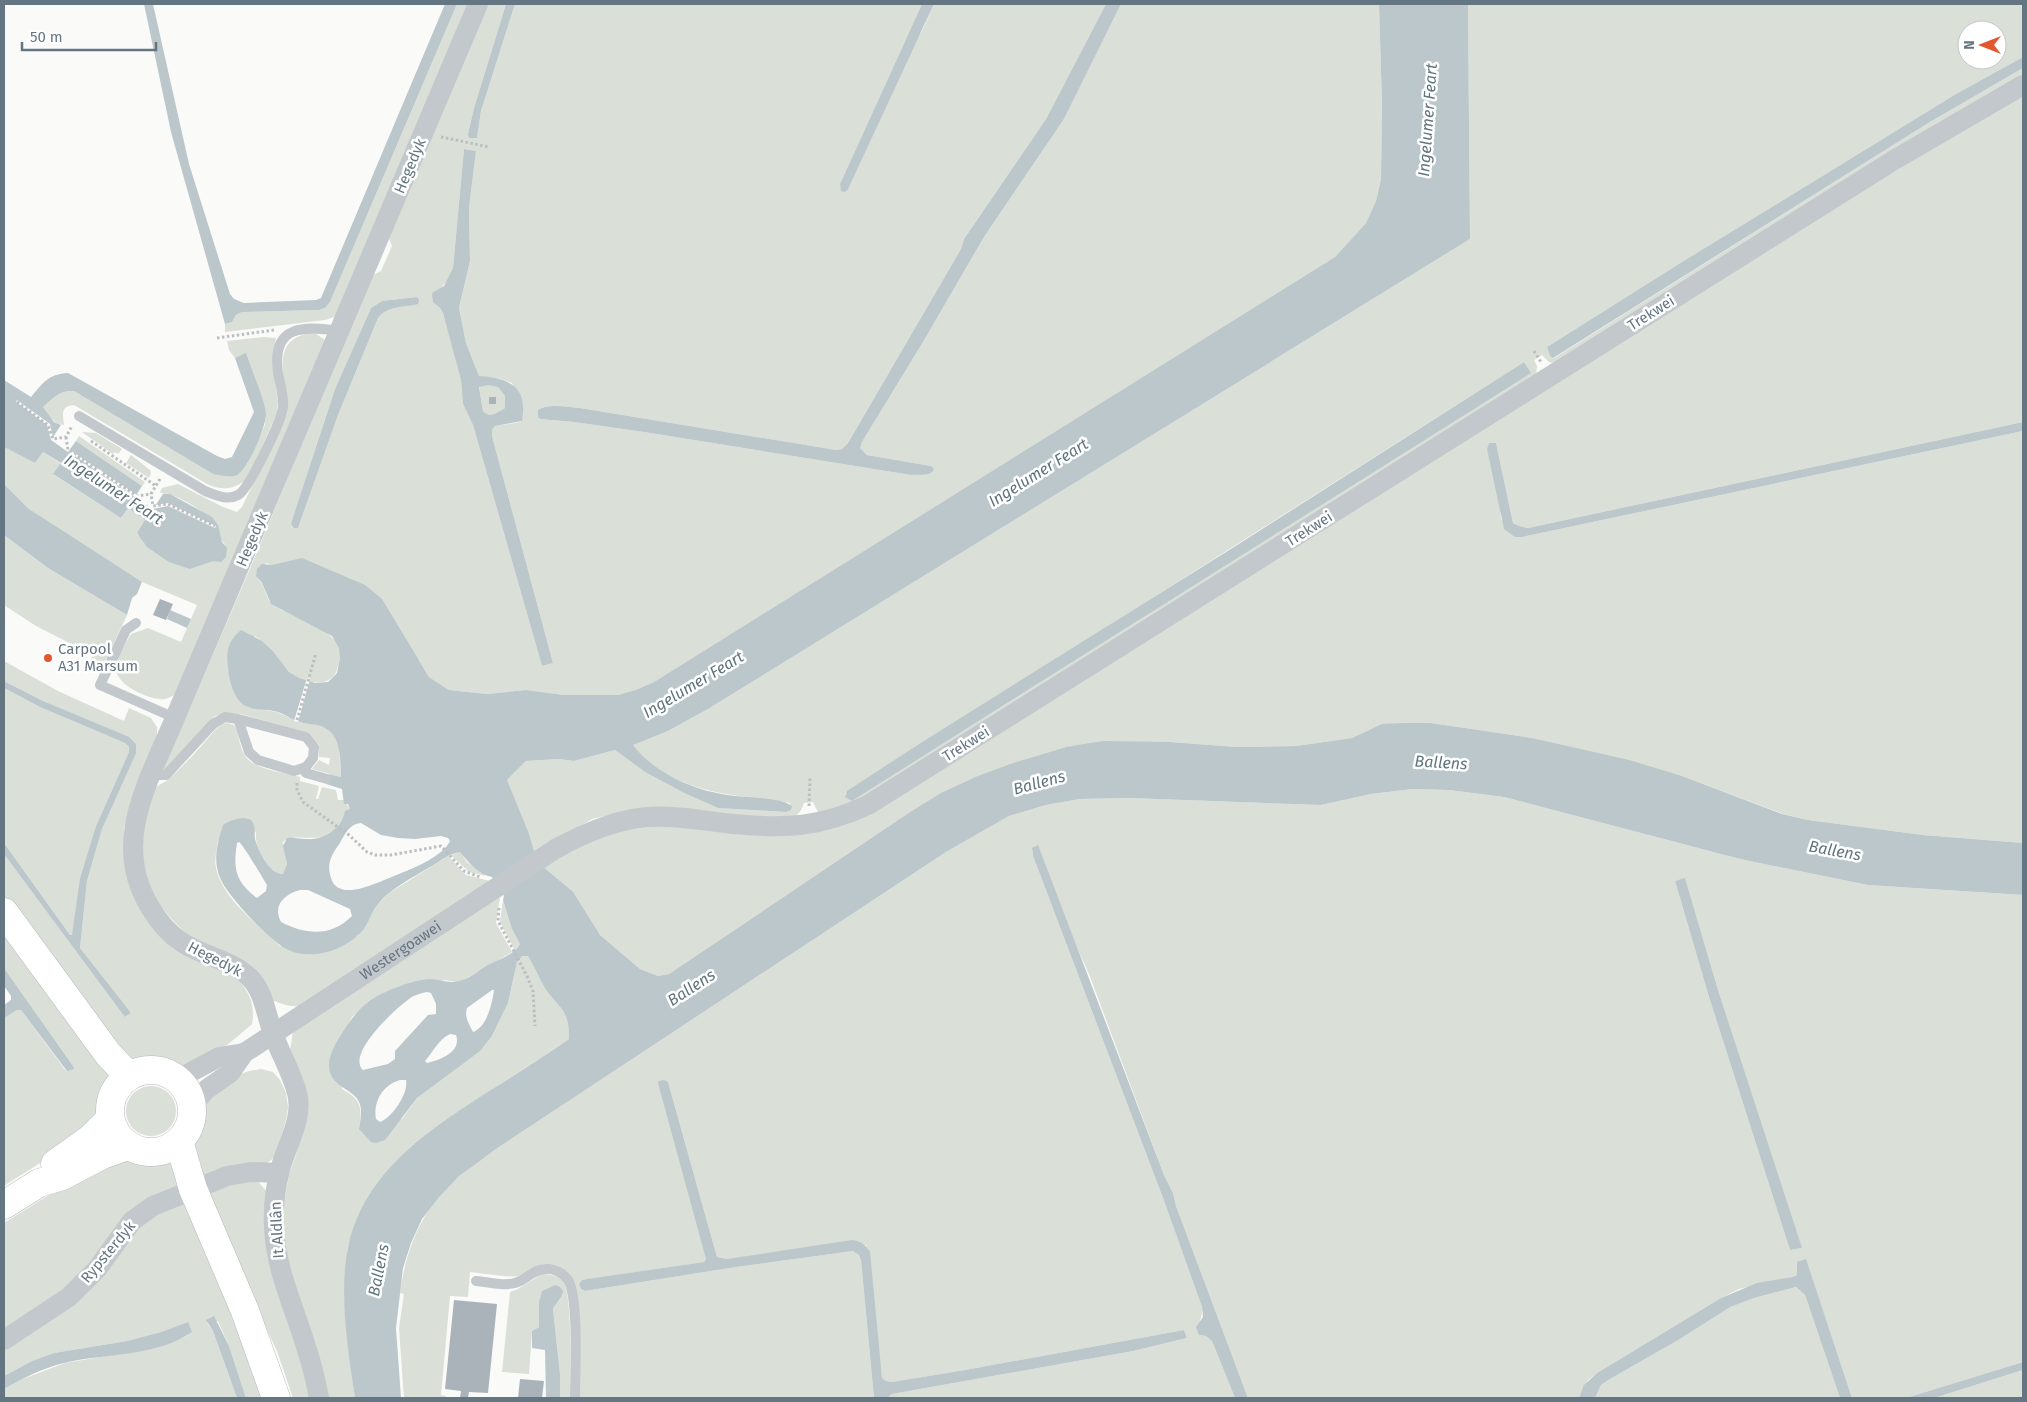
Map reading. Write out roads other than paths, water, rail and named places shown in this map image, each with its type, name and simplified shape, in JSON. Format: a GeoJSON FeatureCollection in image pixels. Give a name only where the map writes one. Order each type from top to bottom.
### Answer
{"type":"FeatureCollection","features":[{"type":"Feature","properties":{"kind":"highway"},"geometry":{"type":"LineString","coordinates":[[4,912],[108,1054],[129,1076]]}},
{"type":"Feature","properties":{"kind":"highway"},"geometry":{"type":"LineString","coordinates":[[153,1070],[169,1074],[178,1079],[185,1086],[192,1104],[189,1125],[180,1141],[160,1152],[148,1152],[127,1146],[115,1131],[110,1119],[111,1099],[118,1087],[129,1076],[142,1071],[153,1070]]}},
{"type":"Feature","properties":{"kind":"highway"},"geometry":{"type":"LineString","coordinates":[[38,1183],[52,1166],[90,1138],[110,1119]]}},
{"type":"Feature","properties":{"kind":"highway"},"geometry":{"type":"LineString","coordinates":[[180,1141],[194,1189],[245,1311],[276,1398]]}},
{"type":"Feature","properties":{"kind":"highway"},"geometry":{"type":"LineString","coordinates":[[4,1205],[38,1183],[62,1176],[127,1146]]}},
{"type":"Feature","properties":{"kind":"street","name":"Hegedyk"},"geometry":{"type":"LineString","coordinates":[[273,1034],[262,998],[252,980],[237,968],[184,943],[162,924],[145,899],[135,872],[132,841],[136,817],[151,775],[478,4]]}},
{"type":"Feature","properties":{"kind":"street","name":"Trekwei"},"geometry":{"type":"LineString","coordinates":[[557,848],[594,830],[628,820],[674,817],[742,824],[792,826],[833,820],[868,805],[1086,670],[1894,160],[2023,84]]}},
{"type":"Feature","properties":{"kind":"street","name":"Westergoawei"},"geometry":{"type":"LineString","coordinates":[[192,1104],[208,1089],[230,1073],[244,1053],[557,848]]}},
{"type":"Feature","properties":{"kind":"street","name":"It Aldlân"},"geometry":{"type":"LineString","coordinates":[[273,1034],[294,1081],[299,1100],[297,1119],[279,1173],[274,1209],[275,1248],[284,1284],[308,1350],[319,1398]]}},
{"type":"Feature","properties":{"kind":"street","name":"Westergoawei"},"geometry":{"type":"LineString","coordinates":[[178,1079],[219,1057],[244,1053]]}},
{"type":"Feature","properties":{"kind":"street","name":"Rypsterdyk"},"geometry":{"type":"LineString","coordinates":[[4,1340],[69,1297],[97,1269],[132,1221],[153,1206],[194,1189],[239,1174],[279,1173]]}},
{"type":"Feature","properties":{"kind":"lane"},"geometry":{"type":"LineString","coordinates":[[79,416],[205,492],[226,499],[239,495],[251,481],[282,413],[283,400],[278,372],[280,343],[294,331],[304,328],[340,331]]}},
{"type":"Feature","properties":{"kind":"lane"},"geometry":{"type":"LineString","coordinates":[[136,622],[126,630],[100,685],[175,718]]}},
{"type":"Feature","properties":{"kind":"lane"},"geometry":{"type":"LineString","coordinates":[[151,775],[166,775],[218,720],[225,717],[306,737],[311,742],[315,753],[310,764],[301,770]]}},
{"type":"Feature","properties":{"kind":"lane"},"geometry":{"type":"LineString","coordinates":[[238,719],[246,746],[253,757],[328,779]]}},
{"type":"Feature","properties":{"kind":"lane"},"geometry":{"type":"LineString","coordinates":[[476,1281],[507,1285],[545,1268],[559,1272],[568,1280],[572,1291],[575,1329],[575,1398]]}},
{"type":"Feature","properties":{"kind":"water"},"geometry":{"type":"Polygon","coordinates":[[[144,4],[153,4],[189,164],[230,294],[234,299],[244,303],[316,300],[321,298],[445,4],[457,4],[330,302],[325,308],[319,310],[242,312],[236,315],[232,322],[225,324],[171,132],[144,4]]]}},
{"type":"Feature","properties":{"kind":"water"},"geometry":{"type":"Polygon","coordinates":[[[506,4],[515,4],[481,111],[477,138],[469,138],[468,134],[474,108],[506,4]]]}},
{"type":"Feature","properties":{"kind":"water"},"geometry":{"type":"Polygon","coordinates":[[[922,4],[934,4],[848,189],[845,192],[841,191],[840,184],[922,4]]]}},
{"type":"Feature","properties":{"kind":"water"},"geometry":{"type":"Polygon","coordinates":[[[1106,4],[1121,4],[1064,119],[984,237],[862,442],[860,448],[867,455],[931,466],[934,469],[932,472],[924,475],[911,475],[644,432],[540,419],[538,417],[538,410],[542,408],[553,406],[580,408],[836,450],[842,449],[848,443],[961,249],[964,239],[1046,119],[1106,4]]]}},
{"type":"Feature","properties":{"kind":"water"},"geometry":{"type":"Polygon","coordinates":[[[1379,4],[1468,4],[1470,239],[708,709],[668,731],[633,745],[653,765],[693,786],[721,794],[781,801],[792,806],[791,810],[786,812],[718,808],[684,793],[645,772],[615,750],[574,761],[559,759],[526,761],[507,780],[529,834],[535,855],[542,866],[573,892],[600,935],[640,969],[658,976],[669,974],[941,793],[978,776],[1016,762],[1066,747],[1103,741],[1170,742],[1237,747],[1296,746],[1352,738],[1382,724],[1431,723],[1532,738],[1629,760],[1682,776],[1782,814],[1808,820],[1923,835],[2023,843],[2023,895],[1868,885],[1740,859],[1504,797],[1449,790],[1413,789],[1371,794],[1321,805],[1129,798],[1080,799],[1046,805],[1009,816],[946,852],[499,1147],[459,1176],[422,1219],[411,1243],[403,1268],[396,1328],[401,1398],[355,1398],[345,1320],[344,1280],[349,1243],[369,1195],[401,1156],[420,1140],[461,1109],[569,1039],[569,1029],[563,1010],[545,988],[528,956],[522,956],[517,962],[508,1003],[492,1036],[480,1051],[417,1098],[385,1140],[376,1143],[371,1142],[359,1129],[361,1112],[359,1102],[352,1093],[337,1083],[330,1072],[329,1065],[335,1045],[356,1014],[374,998],[406,984],[429,979],[452,982],[464,980],[508,955],[520,944],[512,929],[503,900],[504,896],[492,877],[478,871],[460,852],[452,854],[395,888],[378,904],[360,933],[340,947],[320,954],[299,953],[280,945],[256,924],[227,890],[218,873],[216,856],[223,825],[237,819],[251,820],[254,825],[256,842],[260,852],[274,871],[283,874],[287,864],[283,846],[287,838],[320,838],[336,828],[345,811],[350,809],[348,804],[344,804],[342,789],[326,784],[329,774],[341,777],[339,750],[335,737],[331,732],[320,725],[306,724],[278,712],[248,707],[239,700],[233,690],[227,661],[228,651],[233,638],[241,630],[262,641],[273,651],[289,672],[299,678],[315,683],[328,682],[337,673],[340,658],[339,648],[332,636],[271,604],[262,583],[256,576],[257,569],[262,564],[272,565],[302,558],[365,585],[382,599],[429,677],[449,690],[487,694],[526,690],[564,695],[618,695],[636,690],[654,682],[1335,257],[1366,223],[1376,201],[1381,179],[1382,105],[1379,4]],[[361,823],[350,827],[332,855],[330,863],[331,878],[336,886],[343,889],[352,890],[373,885],[412,868],[441,852],[450,841],[448,838],[441,836],[415,839],[381,835],[361,823]],[[239,842],[237,843],[235,860],[240,880],[257,898],[266,891],[267,885],[239,842]],[[300,890],[289,894],[279,905],[279,916],[281,922],[300,930],[327,931],[336,928],[352,916],[350,909],[308,890],[300,890]],[[494,990],[467,1008],[466,1014],[473,1032],[485,1020],[494,990]],[[431,993],[413,996],[402,1004],[374,1032],[361,1054],[360,1063],[363,1070],[388,1064],[395,1059],[395,1051],[428,1015],[436,1014],[436,1004],[431,993]],[[450,1034],[443,1039],[425,1061],[427,1063],[438,1060],[453,1051],[457,1041],[456,1035],[450,1034]],[[406,1080],[394,1082],[380,1095],[376,1106],[376,1119],[380,1122],[390,1116],[399,1104],[405,1091],[406,1080]]]}},
{"type":"Feature","properties":{"kind":"water"},"geometry":{"type":"Polygon","coordinates":[[[2023,57],[2023,68],[1930,122],[1553,358],[1550,356],[1547,347],[1956,94],[1999,70],[2007,70],[2007,66],[2023,57]]]}},
{"type":"Feature","properties":{"kind":"water"},"geometry":{"type":"Polygon","coordinates":[[[464,149],[476,151],[469,208],[470,261],[459,308],[466,343],[479,376],[507,382],[514,386],[522,399],[522,421],[495,426],[492,430],[492,436],[553,663],[542,666],[473,425],[463,404],[461,380],[443,313],[433,302],[432,293],[444,286],[453,268],[464,149]],[[488,385],[479,387],[483,411],[491,415],[505,408],[505,396],[498,387],[488,385]]]}},
{"type":"Feature","properties":{"kind":"water"},"geometry":{"type":"Polygon","coordinates":[[[417,297],[419,300],[418,304],[391,309],[381,314],[378,318],[338,415],[298,528],[294,528],[291,524],[293,517],[335,389],[371,308],[382,301],[417,297]]]}},
{"type":"Feature","properties":{"kind":"water","name":"Ingelumer Feart"},"geometry":{"type":"Polygon","coordinates":[[[246,353],[266,413],[260,436],[251,456],[241,471],[234,476],[213,474],[74,391],[61,393],[43,407],[54,422],[61,425],[51,440],[68,452],[76,441],[142,486],[135,497],[153,509],[163,494],[170,494],[212,517],[218,525],[222,542],[227,548],[226,557],[221,562],[213,561],[190,569],[169,562],[147,547],[137,533],[145,520],[128,508],[121,518],[53,474],[61,463],[43,452],[35,463],[4,447],[4,380],[31,397],[51,377],[68,373],[217,456],[225,459],[232,457],[254,412],[235,358],[246,353]]]}},
{"type":"Feature","properties":{"kind":"water"},"geometry":{"type":"Polygon","coordinates":[[[1524,362],[1531,373],[852,801],[845,797],[847,791],[922,742],[1234,547],[1524,362]]]}},
{"type":"Feature","properties":{"kind":"water"},"geometry":{"type":"Polygon","coordinates":[[[2023,422],[2023,431],[1522,537],[1515,537],[1504,529],[1487,449],[1489,443],[1496,443],[1513,523],[1528,528],[2023,422]]]}},
{"type":"Feature","properties":{"kind":"water"},"geometry":{"type":"Polygon","coordinates":[[[4,484],[29,509],[142,582],[137,594],[132,598],[127,615],[48,568],[4,535],[4,484]]]}},
{"type":"Feature","properties":{"kind":"water"},"geometry":{"type":"Polygon","coordinates":[[[170,610],[191,619],[187,628],[167,619],[170,610]]]}},
{"type":"Feature","properties":{"kind":"water"},"geometry":{"type":"Polygon","coordinates":[[[4,681],[43,701],[129,737],[136,744],[136,753],[102,829],[87,881],[80,948],[131,1013],[125,1017],[4,854],[4,843],[70,935],[72,935],[80,879],[96,826],[129,752],[129,747],[125,743],[40,707],[4,688],[4,681]]]}},
{"type":"Feature","properties":{"kind":"water"},"geometry":{"type":"Polygon","coordinates":[[[1038,845],[1164,1175],[1173,1193],[1176,1206],[1248,1398],[1235,1398],[1212,1341],[1206,1336],[1199,1335],[1196,1327],[1203,1317],[1202,1307],[1163,1198],[1033,856],[1032,848],[1038,845]]]}},
{"type":"Feature","properties":{"kind":"water"},"geometry":{"type":"Polygon","coordinates":[[[1685,878],[1718,990],[1802,1248],[1790,1250],[1709,997],[1675,881],[1685,878]]]}},
{"type":"Feature","properties":{"kind":"water"},"geometry":{"type":"Polygon","coordinates":[[[4,968],[74,1069],[67,1071],[21,1010],[17,1010],[4,1018],[4,1005],[11,1000],[11,996],[4,986],[4,968]]]}},
{"type":"Feature","properties":{"kind":"water"},"geometry":{"type":"Polygon","coordinates":[[[665,1080],[668,1082],[717,1257],[727,1259],[852,1240],[860,1242],[868,1249],[870,1252],[882,1378],[886,1381],[892,1382],[965,1370],[1184,1330],[1187,1338],[1133,1351],[892,1394],[887,1398],[874,1398],[861,1260],[859,1255],[853,1251],[585,1291],[581,1289],[579,1284],[582,1280],[704,1262],[706,1259],[658,1083],[665,1080]]]}},
{"type":"Feature","properties":{"kind":"water"},"geometry":{"type":"Polygon","coordinates":[[[1806,1259],[1852,1398],[1840,1398],[1805,1295],[1796,1287],[1754,1298],[1730,1307],[1680,1339],[1601,1385],[1595,1398],[1579,1398],[1584,1385],[1597,1373],[1721,1298],[1757,1283],[1797,1275],[1797,1262],[1806,1259]]]}},
{"type":"Feature","properties":{"kind":"water"},"geometry":{"type":"Polygon","coordinates":[[[555,1285],[563,1291],[553,1309],[560,1374],[560,1398],[546,1398],[545,1350],[532,1348],[532,1331],[539,1327],[539,1302],[542,1291],[555,1285]]]}},
{"type":"Feature","properties":{"kind":"water"},"geometry":{"type":"Polygon","coordinates":[[[214,1316],[229,1346],[246,1398],[237,1398],[213,1331],[206,1320],[214,1316]]]}},
{"type":"Feature","properties":{"kind":"water"},"geometry":{"type":"Polygon","coordinates":[[[188,1322],[192,1332],[163,1346],[56,1365],[4,1389],[4,1376],[32,1361],[54,1353],[127,1341],[161,1332],[188,1322]]]}},
{"type":"Feature","properties":{"kind":"water"},"geometry":{"type":"Polygon","coordinates":[[[2023,1362],[2023,1370],[1934,1398],[1906,1398],[2023,1362]]]}},
{"type":"Feature","properties":{"kind":"place","name":"Carpool A31 Marsum"},"geometry":{"type":"Point","coordinates":[48,658]}},
{"type":"Feature","properties":{"kind":"water label","name":"Ballens"},"geometry":{"type":"Point","coordinates":[1441,762]}},
{"type":"Feature","properties":{"kind":"water label","name":"Ballens"},"geometry":{"type":"Point","coordinates":[1039,782]}},
{"type":"Feature","properties":{"kind":"water label","name":"Ballens"},"geometry":{"type":"Point","coordinates":[1835,850]}},
{"type":"Feature","properties":{"kind":"water label","name":"Ballens"},"geometry":{"type":"Point","coordinates":[691,987]}},
{"type":"Feature","properties":{"kind":"water label","name":"Ballens"},"geometry":{"type":"Point","coordinates":[378,1270]}}]}
